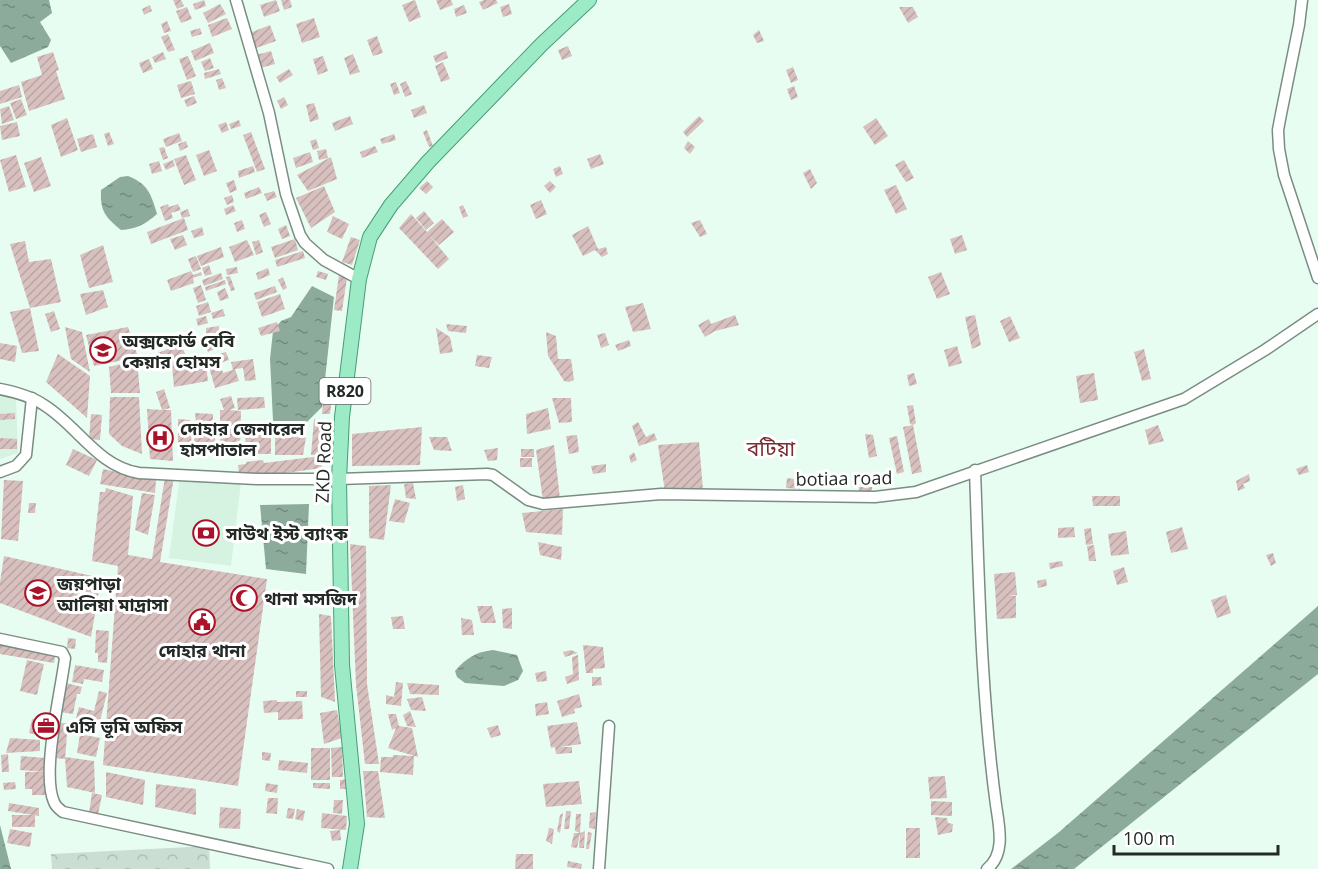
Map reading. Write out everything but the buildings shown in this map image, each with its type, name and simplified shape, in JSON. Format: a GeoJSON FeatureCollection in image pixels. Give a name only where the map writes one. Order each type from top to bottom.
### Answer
{"type":"FeatureCollection","features":[{"type":"Feature","properties":{"kind":"main road","name":"ZKD Road"},"geometry":{"type":"LineString","coordinates":[[350,869],[357,824],[342,665],[339,479],[342,417],[359,279],[370,237],[391,205],[428,162],[559,27],[589,0]]}},
{"type":"Feature","properties":{"kind":"street"},"geometry":{"type":"LineString","coordinates":[[236,0],[269,114],[286,194],[300,235],[305,243],[324,260],[359,279]]}},
{"type":"Feature","properties":{"kind":"street"},"geometry":{"type":"LineString","coordinates":[[1302,0],[1278,130],[1279,149],[1284,175],[1318,278]]}},
{"type":"Feature","properties":{"kind":"street","name":"botiaa road"},"geometry":{"type":"LineString","coordinates":[[0,388],[33,398],[60,416],[107,461],[123,470],[258,479],[487,474],[493,475],[528,500],[543,504],[661,494],[875,497],[916,492],[1184,399],[1265,350],[1318,314]]}},
{"type":"Feature","properties":{"kind":"street"},"geometry":{"type":"LineString","coordinates":[[0,472],[16,466],[26,455],[33,398]]}},
{"type":"Feature","properties":{"kind":"street"},"geometry":{"type":"LineString","coordinates":[[975,470],[987,742],[1000,833],[999,850],[994,864],[987,869]]}},
{"type":"Feature","properties":{"kind":"street"},"geometry":{"type":"LineString","coordinates":[[0,639],[62,652],[65,658],[50,766],[51,795],[54,806],[63,812],[328,869]]}},
{"type":"Feature","properties":{"kind":"street"},"geometry":{"type":"LineString","coordinates":[[599,869],[609,726]]}},
{"type":"Feature","properties":{"kind":"shaded area"},"geometry":{"type":"Polygon","coordinates":[[[0,391],[16,395],[18,453],[0,459],[0,391]]]}},
{"type":"Feature","properties":{"kind":"shaded area"},"geometry":{"type":"Polygon","coordinates":[[[180,475],[241,483],[231,566],[169,558],[180,475]]]}},
{"type":"Feature","properties":{"kind":"green space"},"geometry":{"type":"Polygon","coordinates":[[[209,846],[210,869],[52,869],[51,854],[209,846]]]}},
{"type":"Feature","properties":{"kind":"water"},"geometry":{"type":"Polygon","coordinates":[[[0,0],[49,0],[52,13],[40,22],[51,40],[48,47],[11,63],[0,46],[0,0]]]}},
{"type":"Feature","properties":{"kind":"water"},"geometry":{"type":"Polygon","coordinates":[[[128,176],[140,182],[148,190],[157,214],[140,225],[121,230],[105,213],[101,203],[101,190],[120,177],[128,176]]]}},
{"type":"Feature","properties":{"kind":"water"},"geometry":{"type":"Polygon","coordinates":[[[312,286],[334,297],[322,407],[304,425],[273,421],[270,359],[273,331],[281,321],[291,317],[312,286]]]}},
{"type":"Feature","properties":{"kind":"water"},"geometry":{"type":"Polygon","coordinates":[[[309,504],[306,574],[266,569],[260,505],[309,504]]]}},
{"type":"Feature","properties":{"kind":"water"},"geometry":{"type":"Polygon","coordinates":[[[1318,606],[1318,674],[1074,869],[1011,869],[1058,833],[1318,606]]]}},
{"type":"Feature","properties":{"kind":"water"},"geometry":{"type":"Polygon","coordinates":[[[493,650],[517,655],[523,671],[518,680],[504,686],[465,683],[457,677],[455,671],[467,659],[481,652],[493,650]]]}},
{"type":"Feature","properties":{"kind":"water"},"geometry":{"type":"Polygon","coordinates":[[[0,825],[11,869],[0,869],[0,825]]]}},
{"type":"Feature","properties":{"kind":"place","name":"অক্সফোর্ড বেবি কেয়ার হোমস"},"geometry":{"type":"Point","coordinates":[103,350]}},
{"type":"Feature","properties":{"kind":"place","name":"দোহার জেনারেল হাসপাতাল"},"geometry":{"type":"Point","coordinates":[160,438]}},
{"type":"Feature","properties":{"kind":"place","name":"সাউথ ইস্ট ব্যাংক"},"geometry":{"type":"Point","coordinates":[206,533]}},
{"type":"Feature","properties":{"kind":"place","name":"জয়পাড়া আলিয়া মাদ্রাসা"},"geometry":{"type":"Point","coordinates":[38,593]}},
{"type":"Feature","properties":{"kind":"place","name":"থানা মসজিদ"},"geometry":{"type":"Point","coordinates":[244,598]}},
{"type":"Feature","properties":{"kind":"place","name":"দোহার থানা"},"geometry":{"type":"Point","coordinates":[202,622]}},
{"type":"Feature","properties":{"kind":"place","name":"এসি ভূমি অফিস"},"geometry":{"type":"Point","coordinates":[46,726]}},
{"type":"Feature","properties":{"kind":"district","name":"বটিয়া"},"geometry":{"type":"Point","coordinates":[771,448]}}]}
